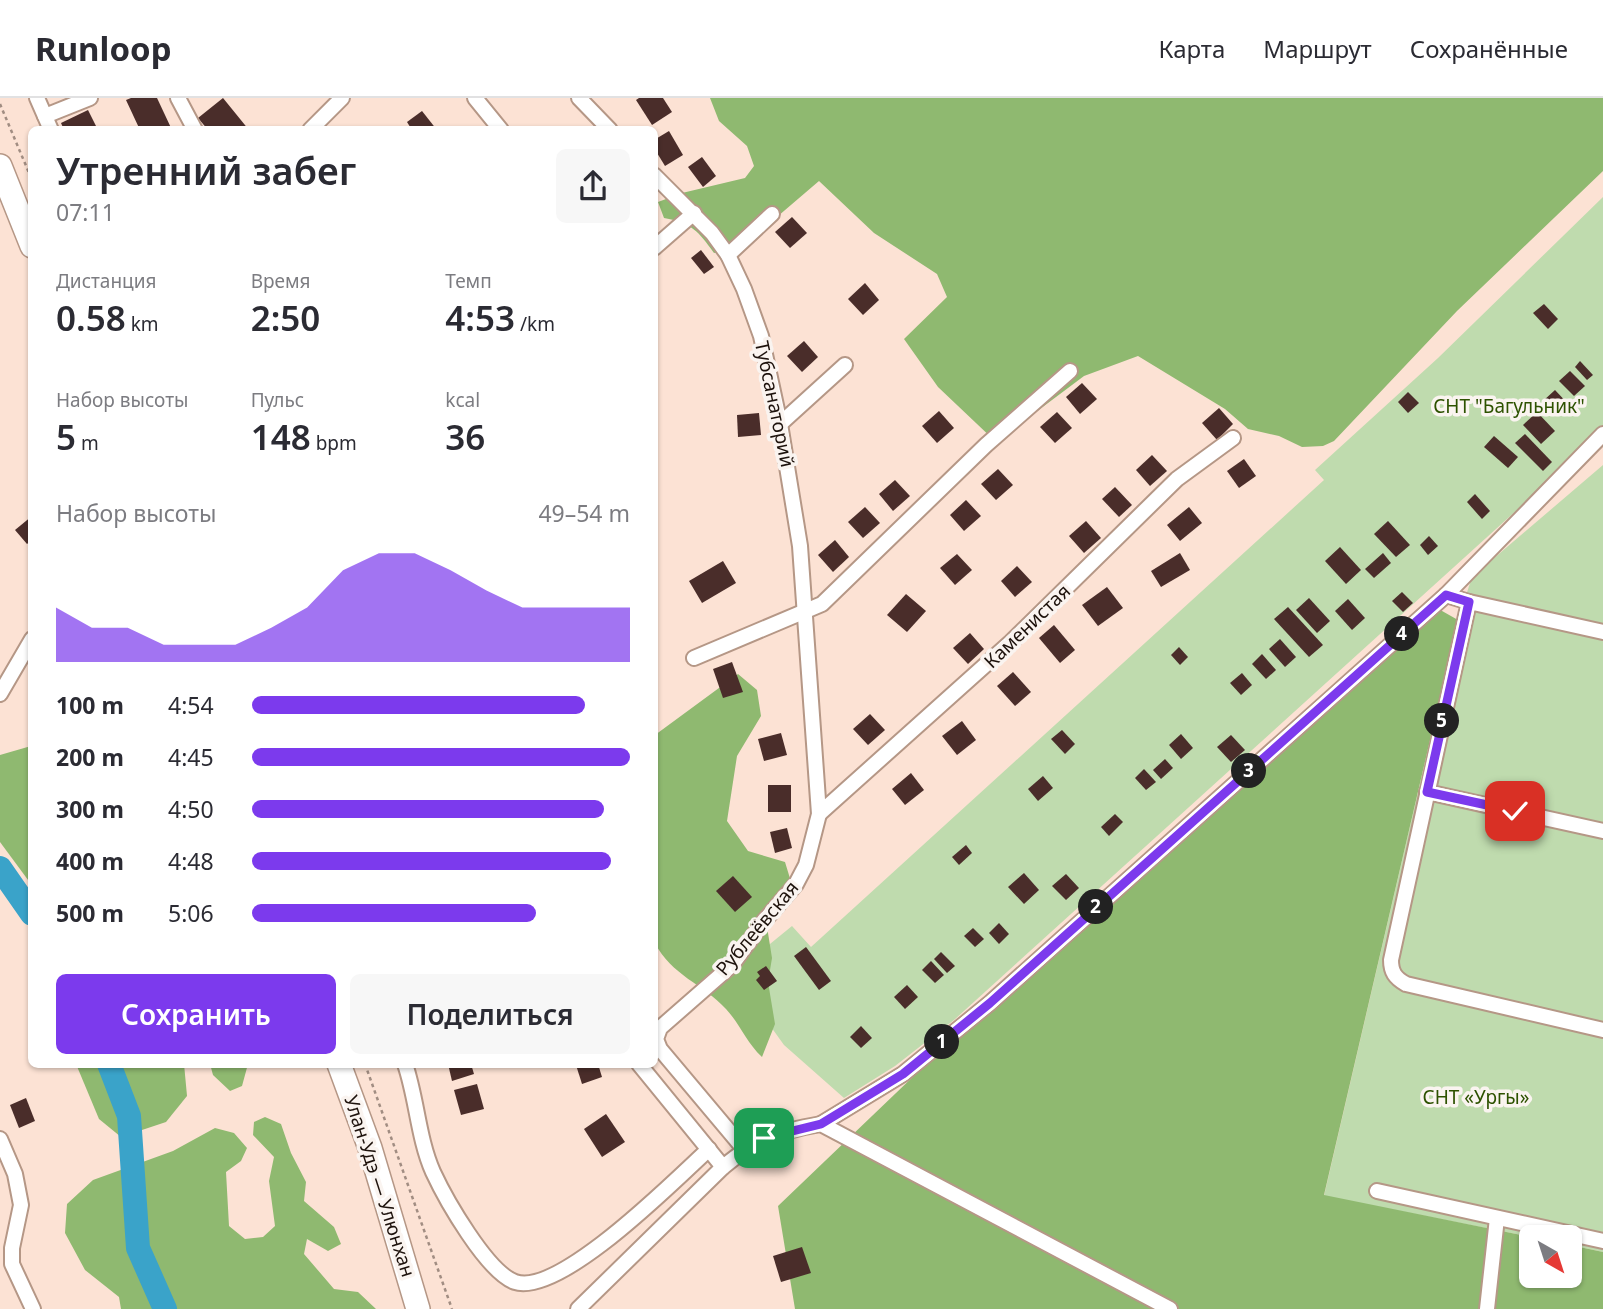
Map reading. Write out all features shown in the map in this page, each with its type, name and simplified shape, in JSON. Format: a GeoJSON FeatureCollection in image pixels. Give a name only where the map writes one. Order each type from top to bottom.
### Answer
{"type":"FeatureCollection","features":[{"type":"Feature","properties":{"kind":"main road"},"geometry":{"type":"LineString","coordinates":[[0,166],[8,210],[28,240]]}},
{"type":"Feature","properties":{"kind":"main road","name":"Улан-Удэ — Улюнхан"},"geometry":{"type":"LineString","coordinates":[[340,1068],[370,1148],[418,1309]]}},
{"type":"Feature","properties":{"kind":"street"},"geometry":{"type":"LineString","coordinates":[[37,98],[48,123],[90,98]]}},
{"type":"Feature","properties":{"kind":"street"},"geometry":{"type":"LineString","coordinates":[[178,98],[193,126]]}},
{"type":"Feature","properties":{"kind":"street"},"geometry":{"type":"LineString","coordinates":[[314,126],[342,98]]}},
{"type":"Feature","properties":{"kind":"street"},"geometry":{"type":"LineString","coordinates":[[579,98],[606,126]]}},
{"type":"Feature","properties":{"kind":"street"},"geometry":{"type":"LineString","coordinates":[[478,99],[498,126]]}},
{"type":"Feature","properties":{"kind":"street","name":"Тубсанаторий"},"geometry":{"type":"LineString","coordinates":[[658,179],[694,213],[727,255],[744,289],[761,336],[780,424],[800,546],[805,612]]}},
{"type":"Feature","properties":{"kind":"street"},"geometry":{"type":"LineString","coordinates":[[658,244],[694,213]]}},
{"type":"Feature","properties":{"kind":"street"},"geometry":{"type":"LineString","coordinates":[[727,255],[772,214]]}},
{"type":"Feature","properties":{"kind":"street"},"geometry":{"type":"LineString","coordinates":[[780,424],[845,365]]}},
{"type":"Feature","properties":{"kind":"street"},"geometry":{"type":"LineString","coordinates":[[694,658],[822,604],[986,445],[1070,371]]}},
{"type":"Feature","properties":{"kind":"street"},"geometry":{"type":"LineString","coordinates":[[578,1309],[744,1149],[764,1138],[821,1124],[903,1074],[990,1003],[1446,595],[1601,437]]}},
{"type":"Feature","properties":{"kind":"street","name":"Каменистая"},"geometry":{"type":"LineString","coordinates":[[819,814],[1011,642],[1177,479],[1233,438]]}},
{"type":"Feature","properties":{"kind":"street"},"geometry":{"type":"LineString","coordinates":[[1446,595],[1603,632]]}},
{"type":"Feature","properties":{"kind":"street"},"geometry":{"type":"LineString","coordinates":[[1469,602],[1391,970],[1397,979],[1406,984],[1603,1030]]}},
{"type":"Feature","properties":{"kind":"street","name":"Рублеёвская"},"geometry":{"type":"LineString","coordinates":[[658,1034],[660,1028],[732,965],[764,921],[796,884],[806,865],[819,814],[805,612]]}},
{"type":"Feature","properties":{"kind":"street"},"geometry":{"type":"LineString","coordinates":[[0,694],[28,646]]}},
{"type":"Feature","properties":{"kind":"street"},"geometry":{"type":"LineString","coordinates":[[1427,792],[1603,831]]}},
{"type":"Feature","properties":{"kind":"street","name":"Рублеёвская"},"geometry":{"type":"LineString","coordinates":[[658,1044],[744,1149]]}},
{"type":"Feature","properties":{"kind":"street"},"geometry":{"type":"LineString","coordinates":[[406,1068],[423,1145],[433,1173],[484,1258],[497,1271],[517,1283],[537,1282],[565,1269],[596,1248],[625,1226],[709,1149]]}},
{"type":"Feature","properties":{"kind":"street"},"geometry":{"type":"LineString","coordinates":[[642,1068],[723,1167]]}},
{"type":"Feature","properties":{"kind":"street"},"geometry":{"type":"LineString","coordinates":[[821,1124],[1170,1309]]}},
{"type":"Feature","properties":{"kind":"street"},"geometry":{"type":"LineString","coordinates":[[0,1139],[19,1190],[21,1205],[12,1248],[12,1264],[33,1309]]}},
{"type":"Feature","properties":{"kind":"street"},"geometry":{"type":"LineString","coordinates":[[1377,1191],[1603,1241]]}},
{"type":"Feature","properties":{"kind":"street"},"geometry":{"type":"LineString","coordinates":[[1488,1309],[1497,1217]]}},
{"type":"Feature","properties":{"kind":"path"},"geometry":{"type":"LineString","coordinates":[[0,104],[28,170]]}},
{"type":"Feature","properties":{"kind":"path"},"geometry":{"type":"LineString","coordinates":[[366,1068],[452,1309]]}},
{"type":"Feature","properties":{"kind":"green space"},"geometry":{"type":"Polygon","coordinates":[[[710,98],[1603,98],[1603,171],[1457,311],[1334,441],[1323,446],[1302,447],[1279,436],[1248,429],[1225,409],[1138,356],[1084,376],[996,442],[938,387],[904,339],[947,297],[937,274],[874,233],[819,181],[742,247],[714,253],[694,229],[664,218],[658,202],[682,193],[745,178],[754,166],[747,146],[719,121],[710,98]]]}},
{"type":"Feature","properties":{"kind":"green space","name":"СНТ \"Багульник\""},"geometry":{"type":"Polygon","coordinates":[[[1603,197],[1603,432],[954,1020],[895,1066],[844,1098],[784,1045],[733,974],[792,926],[811,947],[1324,480],[1315,470],[1438,358],[1603,197]]]}},
{"type":"Feature","properties":{"kind":"green space","name":"СНТ «Ургы»"},"geometry":{"type":"Polygon","coordinates":[[[1603,465],[1603,1252],[1582,1248],[1582,1225],[1519,1225],[1519,1235],[1324,1196],[1458,620],[1472,577],[1603,465]]]}},
{"type":"Feature","properties":{"kind":"green space"},"geometry":{"type":"Polygon","coordinates":[[[1435,607],[1458,620],[1324,1195],[1519,1235],[1519,1288],[1582,1288],[1582,1248],[1603,1252],[1603,1309],[795,1309],[778,1206],[990,1003],[1435,607]]]}},
{"type":"Feature","properties":{"kind":"green space"},"geometry":{"type":"Polygon","coordinates":[[[738,674],[757,690],[761,716],[737,756],[727,821],[748,851],[785,862],[792,885],[764,908],[772,958],[768,982],[775,1024],[762,1057],[726,1009],[678,971],[658,948],[658,733],[738,674]]]}},
{"type":"Feature","properties":{"kind":"green space"},"geometry":{"type":"Polygon","coordinates":[[[28,747],[28,880],[0,842],[0,755],[28,747]]]}},
{"type":"Feature","properties":{"kind":"green space"},"geometry":{"type":"Polygon","coordinates":[[[78,1068],[184,1068],[187,1096],[166,1122],[121,1137],[99,1119],[78,1068]]]}},
{"type":"Feature","properties":{"kind":"green space"},"geometry":{"type":"Polygon","coordinates":[[[211,1068],[247,1068],[242,1086],[230,1091],[213,1075],[211,1068]]]}},
{"type":"Feature","properties":{"kind":"green space"},"geometry":{"type":"Polygon","coordinates":[[[265,1117],[281,1124],[291,1153],[306,1182],[304,1201],[334,1227],[341,1244],[328,1251],[307,1239],[304,1254],[334,1289],[358,1292],[376,1309],[121,1309],[119,1297],[85,1270],[65,1233],[67,1204],[93,1180],[173,1151],[215,1128],[234,1133],[247,1148],[241,1161],[226,1172],[229,1226],[245,1239],[263,1237],[275,1226],[269,1181],[274,1157],[253,1135],[254,1122],[265,1117]]]}},
{"type":"Feature","properties":{"kind":"building"},"geometry":{"type":"Polygon","coordinates":[[[157,98],[170,126],[138,126],[126,100],[157,98]]]}},
{"type":"Feature","properties":{"kind":"building"},"geometry":{"type":"Polygon","coordinates":[[[223,98],[246,126],[205,126],[198,118],[223,98]]]}},
{"type":"Feature","properties":{"kind":"building"},"geometry":{"type":"Polygon","coordinates":[[[663,98],[672,112],[652,125],[636,100],[663,98]]]}},
{"type":"Feature","properties":{"kind":"building"},"geometry":{"type":"Polygon","coordinates":[[[88,110],[96,126],[62,126],[61,123],[88,110]]]}},
{"type":"Feature","properties":{"kind":"building"},"geometry":{"type":"Polygon","coordinates":[[[422,111],[434,126],[410,126],[407,122],[422,111]]]}},
{"type":"Feature","properties":{"kind":"building"},"geometry":{"type":"Polygon","coordinates":[[[669,131],[683,155],[665,166],[658,155],[658,138],[669,131]]]}},
{"type":"Feature","properties":{"kind":"building"},"geometry":{"type":"Polygon","coordinates":[[[702,157],[716,176],[703,187],[688,167],[702,157]]]}},
{"type":"Feature","properties":{"kind":"building"},"geometry":{"type":"Polygon","coordinates":[[[792,217],[807,233],[790,248],[775,232],[792,217]]]}},
{"type":"Feature","properties":{"kind":"building"},"geometry":{"type":"Polygon","coordinates":[[[701,250],[714,267],[704,274],[691,258],[701,250]]]}},
{"type":"Feature","properties":{"kind":"building"},"geometry":{"type":"Polygon","coordinates":[[[865,283],[879,300],[863,315],[848,299],[865,283]]]}},
{"type":"Feature","properties":{"kind":"building"},"geometry":{"type":"Polygon","coordinates":[[[1544,304],[1558,319],[1548,329],[1533,313],[1544,304]]]}},
{"type":"Feature","properties":{"kind":"building"},"geometry":{"type":"Polygon","coordinates":[[[804,341],[818,357],[802,372],[787,356],[804,341]]]}},
{"type":"Feature","properties":{"kind":"building"},"geometry":{"type":"Polygon","coordinates":[[[1580,361],[1593,375],[1587,380],[1575,367],[1580,361]]]}},
{"type":"Feature","properties":{"kind":"building"},"geometry":{"type":"Polygon","coordinates":[[[1570,371],[1585,386],[1574,396],[1559,381],[1570,371]]]}},
{"type":"Feature","properties":{"kind":"building"},"geometry":{"type":"Polygon","coordinates":[[[1082,383],[1097,399],[1080,414],[1066,397],[1082,383]]]}},
{"type":"Feature","properties":{"kind":"building"},"geometry":{"type":"Polygon","coordinates":[[[1555,390],[1572,408],[1565,414],[1559,408],[1554,412],[1543,401],[1555,390]]]}},
{"type":"Feature","properties":{"kind":"building"},"geometry":{"type":"Polygon","coordinates":[[[1408,392],[1419,403],[1408,413],[1398,402],[1408,392]]]}},
{"type":"Feature","properties":{"kind":"building"},"geometry":{"type":"Polygon","coordinates":[[[1219,408],[1233,424],[1217,440],[1202,423],[1219,408]]]}},
{"type":"Feature","properties":{"kind":"building"},"geometry":{"type":"Polygon","coordinates":[[[939,411],[954,428],[937,443],[922,426],[939,411]]]}},
{"type":"Feature","properties":{"kind":"building"},"geometry":{"type":"Polygon","coordinates":[[[1057,412],[1072,428],[1055,443],[1040,427],[1057,412]]]}},
{"type":"Feature","properties":{"kind":"building"},"geometry":{"type":"Polygon","coordinates":[[[1537,412],[1555,431],[1541,444],[1523,425],[1537,412]]]}},
{"type":"Feature","properties":{"kind":"building"},"geometry":{"type":"Polygon","coordinates":[[[759,413],[761,435],[738,437],[737,415],[759,413]]]}},
{"type":"Feature","properties":{"kind":"building"},"geometry":{"type":"Polygon","coordinates":[[[1525,434],[1552,462],[1543,471],[1515,443],[1525,434]]]}},
{"type":"Feature","properties":{"kind":"building"},"geometry":{"type":"Polygon","coordinates":[[[1494,436],[1518,457],[1508,468],[1484,447],[1494,436]]]}},
{"type":"Feature","properties":{"kind":"building"},"geometry":{"type":"Polygon","coordinates":[[[1152,455],[1167,471],[1150,486],[1136,470],[1152,455]]]}},
{"type":"Feature","properties":{"kind":"building"},"geometry":{"type":"Polygon","coordinates":[[[1244,459],[1256,476],[1239,488],[1227,471],[1244,459]]]}},
{"type":"Feature","properties":{"kind":"building"},"geometry":{"type":"Polygon","coordinates":[[[998,469],[1013,485],[996,500],[981,484],[998,469]]]}},
{"type":"Feature","properties":{"kind":"building"},"geometry":{"type":"Polygon","coordinates":[[[895,480],[910,496],[893,511],[879,494],[895,480]]]}},
{"type":"Feature","properties":{"kind":"building"},"geometry":{"type":"Polygon","coordinates":[[[1115,487],[1132,505],[1119,517],[1102,499],[1115,487]]]}},
{"type":"Feature","properties":{"kind":"building"},"geometry":{"type":"Polygon","coordinates":[[[1475,494],[1490,511],[1482,519],[1467,502],[1475,494]]]}},
{"type":"Feature","properties":{"kind":"building"},"geometry":{"type":"Polygon","coordinates":[[[966,500],[981,516],[964,531],[950,515],[966,500]]]}},
{"type":"Feature","properties":{"kind":"building"},"geometry":{"type":"Polygon","coordinates":[[[865,507],[880,523],[863,538],[848,522],[865,507]]]}},
{"type":"Feature","properties":{"kind":"building"},"geometry":{"type":"Polygon","coordinates":[[[1189,507],[1202,523],[1180,541],[1167,525],[1189,507]]]}},
{"type":"Feature","properties":{"kind":"building"},"geometry":{"type":"Polygon","coordinates":[[[28,519],[28,543],[27,544],[15,530],[28,519]]]}},
{"type":"Feature","properties":{"kind":"building"},"geometry":{"type":"Polygon","coordinates":[[[1086,521],[1101,538],[1084,553],[1069,536],[1086,521]]]}},
{"type":"Feature","properties":{"kind":"building"},"geometry":{"type":"Polygon","coordinates":[[[1388,521],[1410,545],[1396,557],[1374,534],[1388,521]]]}},
{"type":"Feature","properties":{"kind":"building"},"geometry":{"type":"Polygon","coordinates":[[[1429,536],[1438,546],[1428,555],[1420,545],[1429,536]]]}},
{"type":"Feature","properties":{"kind":"building"},"geometry":{"type":"Polygon","coordinates":[[[835,540],[849,557],[833,572],[818,555],[835,540]]]}},
{"type":"Feature","properties":{"kind":"building"},"geometry":{"type":"Polygon","coordinates":[[[1340,547],[1361,570],[1346,584],[1325,561],[1340,547]]]}},
{"type":"Feature","properties":{"kind":"building"},"geometry":{"type":"Polygon","coordinates":[[[1180,553],[1190,570],[1161,587],[1151,571],[1180,553]]]}},
{"type":"Feature","properties":{"kind":"building"},"geometry":{"type":"Polygon","coordinates":[[[1383,553],[1391,563],[1374,578],[1365,569],[1383,553]]]}},
{"type":"Feature","properties":{"kind":"building"},"geometry":{"type":"Polygon","coordinates":[[[957,554],[972,570],[955,585],[940,568],[957,554]]]}},
{"type":"Feature","properties":{"kind":"building"},"geometry":{"type":"Polygon","coordinates":[[[723,561],[736,583],[702,603],[689,581],[723,561]]]}},
{"type":"Feature","properties":{"kind":"building"},"geometry":{"type":"Polygon","coordinates":[[[1017,566],[1032,582],[1015,597],[1001,581],[1017,566]]]}},
{"type":"Feature","properties":{"kind":"building"},"geometry":{"type":"Polygon","coordinates":[[[1107,587],[1123,608],[1098,626],[1082,605],[1107,587]]]}},
{"type":"Feature","properties":{"kind":"building"},"geometry":{"type":"Polygon","coordinates":[[[1402,592],[1413,603],[1403,612],[1392,601],[1402,592]]]}},
{"type":"Feature","properties":{"kind":"building"},"geometry":{"type":"Polygon","coordinates":[[[906,594],[926,611],[907,632],[887,615],[906,594]]]}},
{"type":"Feature","properties":{"kind":"building"},"geometry":{"type":"Polygon","coordinates":[[[1309,598],[1330,621],[1317,633],[1296,610],[1309,598]]]}},
{"type":"Feature","properties":{"kind":"building"},"geometry":{"type":"Polygon","coordinates":[[[1348,599],[1365,618],[1352,630],[1335,611],[1348,599]]]}},
{"type":"Feature","properties":{"kind":"building"},"geometry":{"type":"Polygon","coordinates":[[[1288,607],[1323,645],[1309,657],[1274,619],[1288,607]]]}},
{"type":"Feature","properties":{"kind":"building"},"geometry":{"type":"Polygon","coordinates":[[[1054,625],[1075,650],[1060,663],[1039,638],[1054,625]]]}},
{"type":"Feature","properties":{"kind":"building"},"geometry":{"type":"Polygon","coordinates":[[[970,633],[984,649],[968,664],[953,648],[970,633]]]}},
{"type":"Feature","properties":{"kind":"building"},"geometry":{"type":"Polygon","coordinates":[[[1280,639],[1296,657],[1285,667],[1269,649],[1280,639]]]}},
{"type":"Feature","properties":{"kind":"building"},"geometry":{"type":"Polygon","coordinates":[[[1179,647],[1188,657],[1180,665],[1171,655],[1179,647]]]}},
{"type":"Feature","properties":{"kind":"building"},"geometry":{"type":"Polygon","coordinates":[[[1262,654],[1276,670],[1266,679],[1252,664],[1262,654]]]}},
{"type":"Feature","properties":{"kind":"building"},"geometry":{"type":"Polygon","coordinates":[[[732,662],[743,692],[723,698],[713,669],[732,662]]]}},
{"type":"Feature","properties":{"kind":"building"},"geometry":{"type":"Polygon","coordinates":[[[1013,672],[1031,692],[1015,706],[997,686],[1013,672]]]}},
{"type":"Feature","properties":{"kind":"building"},"geometry":{"type":"Polygon","coordinates":[[[1242,673],[1252,685],[1241,695],[1230,683],[1242,673]]]}},
{"type":"Feature","properties":{"kind":"building"},"geometry":{"type":"Polygon","coordinates":[[[870,714],[885,730],[868,745],[853,729],[870,714]]]}},
{"type":"Feature","properties":{"kind":"building"},"geometry":{"type":"Polygon","coordinates":[[[962,721],[976,740],[957,755],[942,736],[962,721]]]}},
{"type":"Feature","properties":{"kind":"building"},"geometry":{"type":"Polygon","coordinates":[[[1062,730],[1075,744],[1065,754],[1051,739],[1062,730]]]}},
{"type":"Feature","properties":{"kind":"building"},"geometry":{"type":"Polygon","coordinates":[[[781,733],[787,755],[764,761],[758,739],[781,733]]]}},
{"type":"Feature","properties":{"kind":"building"},"geometry":{"type":"Polygon","coordinates":[[[1181,734],[1193,748],[1181,759],[1169,745],[1181,734]]]}},
{"type":"Feature","properties":{"kind":"building"},"geometry":{"type":"Polygon","coordinates":[[[1231,735],[1245,750],[1231,762],[1217,747],[1231,735]]]}},
{"type":"Feature","properties":{"kind":"building"},"geometry":{"type":"Polygon","coordinates":[[[1165,759],[1173,768],[1161,779],[1153,770],[1165,759]]]}},
{"type":"Feature","properties":{"kind":"building"},"geometry":{"type":"Polygon","coordinates":[[[1144,769],[1156,782],[1146,790],[1135,778],[1144,769]]]}},
{"type":"Feature","properties":{"kind":"building"},"geometry":{"type":"Polygon","coordinates":[[[911,773],[924,790],[905,805],[892,789],[911,773]]]}},
{"type":"Feature","properties":{"kind":"building"},"geometry":{"type":"Polygon","coordinates":[[[1043,776],[1053,788],[1038,801],[1028,789],[1043,776]]]}},
{"type":"Feature","properties":{"kind":"building"},"geometry":{"type":"Polygon","coordinates":[[[768,785],[791,785],[791,812],[768,812],[768,785]]]}},
{"type":"Feature","properties":{"kind":"building"},"geometry":{"type":"Polygon","coordinates":[[[1115,814],[1123,822],[1109,836],[1101,827],[1115,814]]]}},
{"type":"Feature","properties":{"kind":"building"},"geometry":{"type":"Polygon","coordinates":[[[787,828],[792,848],[775,853],[770,832],[787,828]]]}},
{"type":"Feature","properties":{"kind":"building"},"geometry":{"type":"Polygon","coordinates":[[[966,845],[972,853],[959,865],[952,857],[966,845]]]}},
{"type":"Feature","properties":{"kind":"building"},"geometry":{"type":"Polygon","coordinates":[[[1024,873],[1039,890],[1024,904],[1008,887],[1024,873]]]}},
{"type":"Feature","properties":{"kind":"building"},"geometry":{"type":"Polygon","coordinates":[[[1066,874],[1079,888],[1066,900],[1052,886],[1066,874]]]}},
{"type":"Feature","properties":{"kind":"building"},"geometry":{"type":"Polygon","coordinates":[[[733,876],[752,897],[735,912],[716,891],[733,876]]]}},
{"type":"Feature","properties":{"kind":"building"},"geometry":{"type":"Polygon","coordinates":[[[999,923],[1009,934],[999,944],[989,933],[999,923]]]}},
{"type":"Feature","properties":{"kind":"building"},"geometry":{"type":"Polygon","coordinates":[[[973,928],[984,939],[975,947],[964,936],[973,928]]]}},
{"type":"Feature","properties":{"kind":"building"},"geometry":{"type":"Polygon","coordinates":[[[806,947],[831,981],[819,990],[794,956],[806,947]]]}},
{"type":"Feature","properties":{"kind":"building"},"geometry":{"type":"Polygon","coordinates":[[[941,952],[955,966],[947,973],[934,959],[941,952]]]}},
{"type":"Feature","properties":{"kind":"building"},"geometry":{"type":"Polygon","coordinates":[[[931,961],[944,975],[935,983],[922,970],[931,961]]]}},
{"type":"Feature","properties":{"kind":"building"},"geometry":{"type":"Polygon","coordinates":[[[766,966],[777,981],[764,990],[756,980],[760,976],[757,972],[766,966]]]}},
{"type":"Feature","properties":{"kind":"building"},"geometry":{"type":"Polygon","coordinates":[[[907,985],[918,997],[905,1009],[894,997],[907,985]]]}},
{"type":"Feature","properties":{"kind":"building"},"geometry":{"type":"Polygon","coordinates":[[[861,1026],[872,1038],[861,1048],[850,1037],[861,1026]]]}},
{"type":"Feature","properties":{"kind":"building"},"geometry":{"type":"Polygon","coordinates":[[[449,1068],[472,1068],[474,1074],[452,1081],[449,1068]]]}},
{"type":"Feature","properties":{"kind":"building"},"geometry":{"type":"Polygon","coordinates":[[[577,1068],[599,1068],[602,1077],[582,1084],[577,1068]]]}},
{"type":"Feature","properties":{"kind":"building"},"geometry":{"type":"Polygon","coordinates":[[[477,1084],[484,1109],[461,1115],[454,1090],[477,1084]]]}},
{"type":"Feature","properties":{"kind":"building"},"geometry":{"type":"Polygon","coordinates":[[[26,1098],[35,1121],[19,1128],[10,1105],[26,1098]]]}},
{"type":"Feature","properties":{"kind":"building"},"geometry":{"type":"Polygon","coordinates":[[[606,1114],[625,1142],[602,1157],[584,1129],[606,1114]]]}},
{"type":"Feature","properties":{"kind":"building"},"geometry":{"type":"Polygon","coordinates":[[[802,1247],[811,1273],[781,1282],[773,1256],[802,1247]]]}},
{"type":"Feature","properties":{"kind":"waterway"},"geometry":{"type":"LineString","coordinates":[[0,868],[28,908]]}},
{"type":"Feature","properties":{"kind":"waterway"},"geometry":{"type":"LineString","coordinates":[[111,1068],[129,1116],[138,1248],[165,1309]]}},
{"type":"Feature","properties":{"kind":"route"},"geometry":{"type":"LineString","coordinates":[[764,1138],[821,1124],[903,1074],[990,1003],[1446,595],[1469,602],[1427,792],[1515,811]]}}]}
